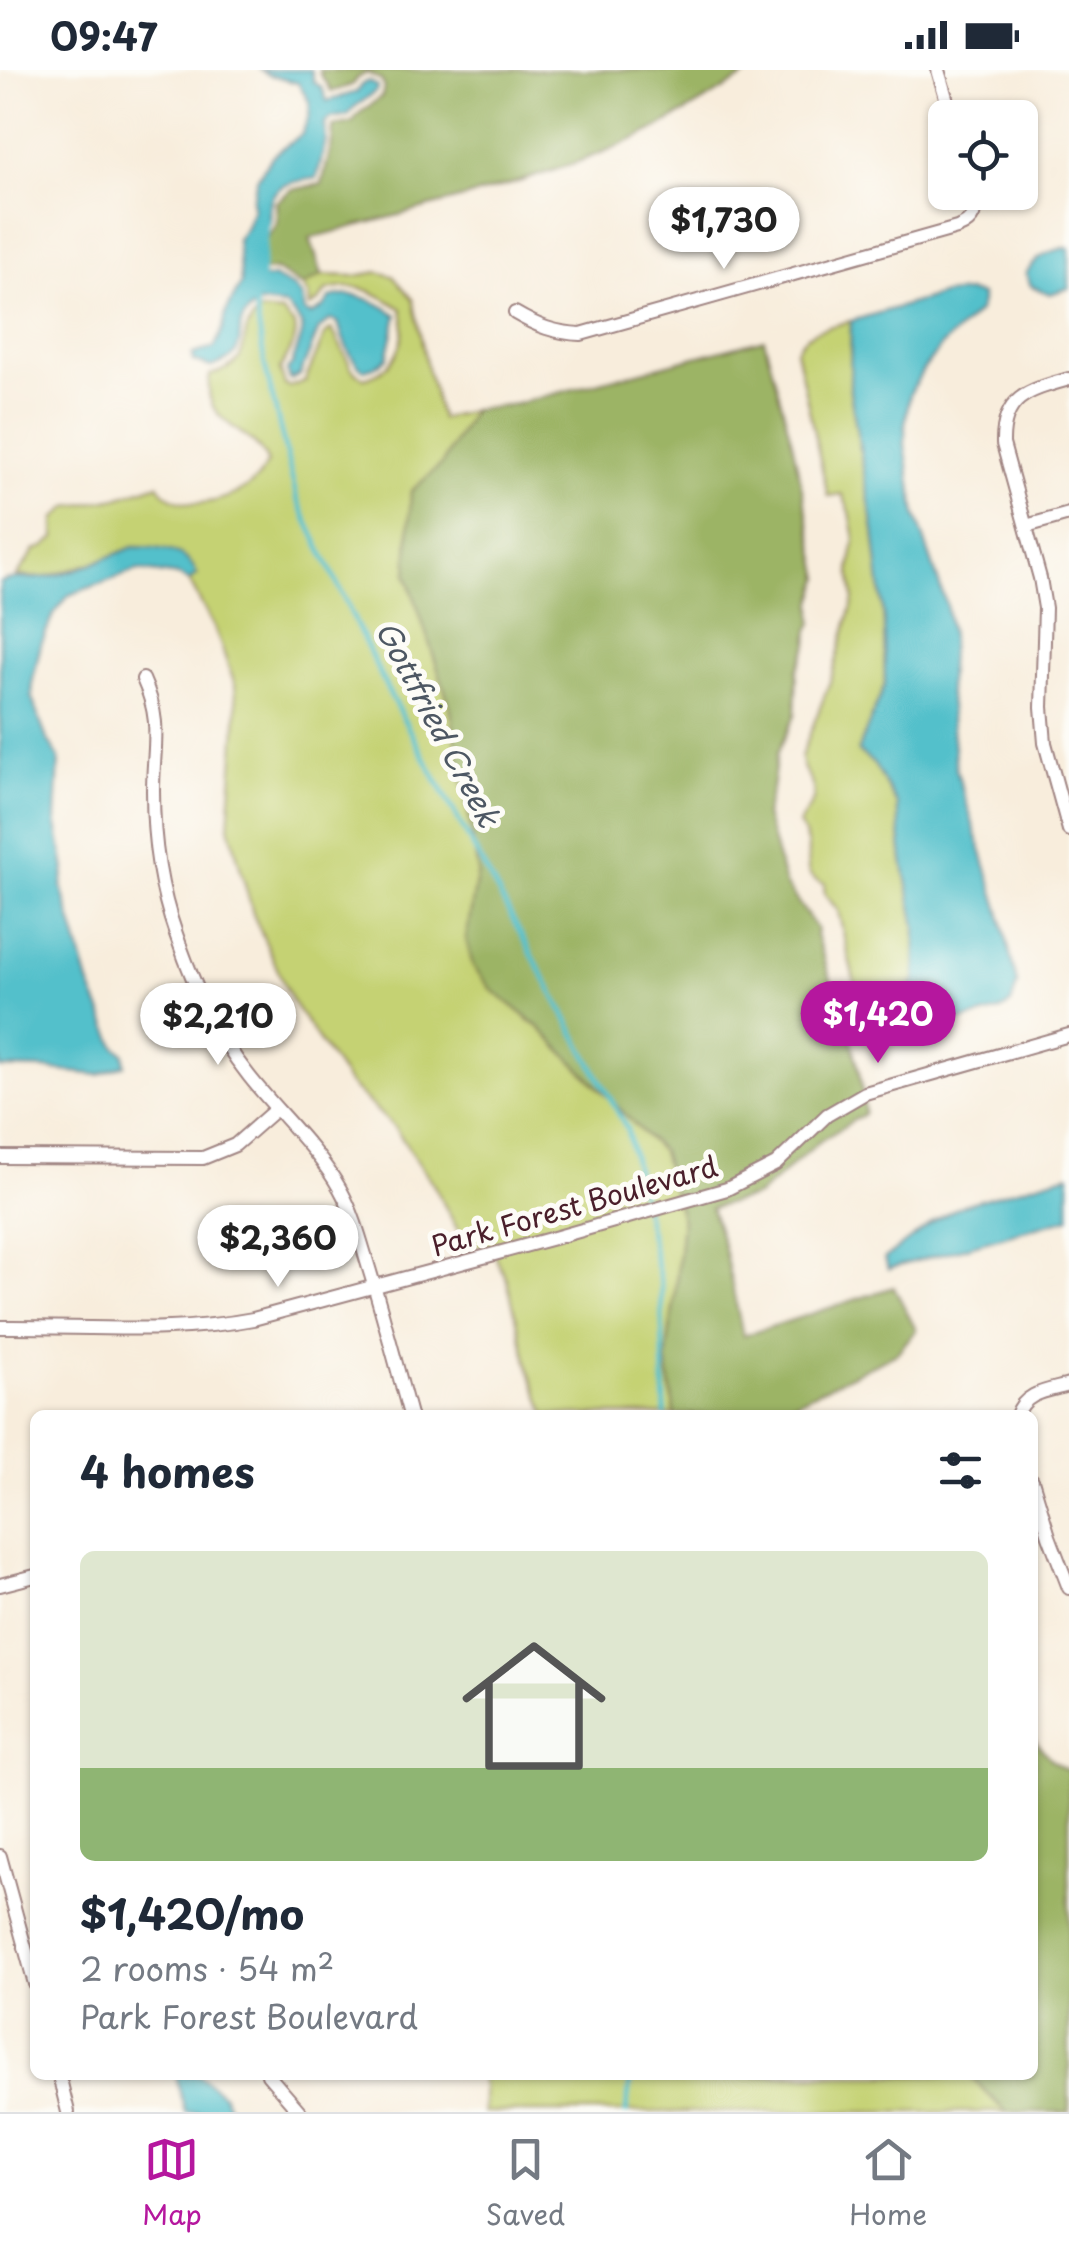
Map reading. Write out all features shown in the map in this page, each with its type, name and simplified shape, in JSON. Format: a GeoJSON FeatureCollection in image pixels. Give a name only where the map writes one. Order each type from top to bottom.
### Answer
{"type":"FeatureCollection","features":[{"type":"Feature","properties":{"kind":"street"},"geometry":{"type":"LineString","coordinates":[[938,70],[947,100]]}},
{"type":"Feature","properties":{"kind":"street"},"geometry":{"type":"LineString","coordinates":[[514,313],[553,331],[582,334],[930,236],[968,224],[975,210]]}},
{"type":"Feature","properties":{"kind":"street"},"geometry":{"type":"LineString","coordinates":[[1069,379],[1022,394],[1005,419],[1003,444],[1040,578],[1046,743],[1069,830]]}},
{"type":"Feature","properties":{"kind":"street"},"geometry":{"type":"LineString","coordinates":[[1026,526],[1069,514]]}},
{"type":"Feature","properties":{"kind":"street"},"geometry":{"type":"LineString","coordinates":[[142,679],[156,720],[154,827],[174,930],[215,1024],[246,1072],[320,1159],[340,1189],[356,1224],[409,1410]]}},
{"type":"Feature","properties":{"kind":"street","name":"Park Forest Boulevard"},"geometry":{"type":"LineString","coordinates":[[0,1326],[218,1326],[554,1238],[727,1189],[776,1164],[827,1115],[865,1093],[1069,1035]]}},
{"type":"Feature","properties":{"kind":"street"},"geometry":{"type":"LineString","coordinates":[[0,1157],[203,1158],[235,1145],[276,1109]]}},
{"type":"Feature","properties":{"kind":"street"},"geometry":{"type":"LineString","coordinates":[[1019,1410],[1030,1396],[1069,1385]]}},
{"type":"Feature","properties":{"kind":"street"},"geometry":{"type":"LineString","coordinates":[[1038,1501],[1069,1588]]}},
{"type":"Feature","properties":{"kind":"street"},"geometry":{"type":"LineString","coordinates":[[0,1585],[30,1577]]}},
{"type":"Feature","properties":{"kind":"street"},"geometry":{"type":"LineString","coordinates":[[0,1856],[30,1966]]}},
{"type":"Feature","properties":{"kind":"street"},"geometry":{"type":"LineString","coordinates":[[60,2080],[68,2112]]}},
{"type":"Feature","properties":{"kind":"street"},"geometry":{"type":"LineString","coordinates":[[272,2080],[300,2112]]}},
{"type":"Feature","properties":{"kind":"green space"},"geometry":{"type":"Polygon","coordinates":[[[319,70],[756,70],[645,134],[570,165],[310,238],[322,275],[302,286],[276,270],[259,268],[258,249],[277,223],[276,202],[291,190],[322,184],[333,127],[353,122],[382,96],[384,86],[367,73],[352,85],[331,92],[319,70]]]}},
{"type":"Feature","properties":{"kind":"green space"},"geometry":{"type":"Polygon","coordinates":[[[378,272],[393,276],[413,299],[441,419],[473,410],[442,464],[411,492],[478,871],[466,939],[529,1021],[662,1152],[682,1221],[666,1359],[674,1410],[544,1410],[529,1370],[507,1280],[493,1252],[462,1238],[433,1184],[394,1127],[348,1083],[291,1000],[253,914],[229,826],[237,709],[235,685],[215,629],[189,581],[197,575],[133,547],[42,578],[17,576],[35,550],[55,538],[55,519],[68,507],[117,498],[158,484],[179,501],[207,502],[237,493],[259,477],[268,463],[261,450],[220,416],[209,392],[210,375],[236,362],[247,329],[261,311],[283,313],[295,327],[294,343],[280,369],[289,387],[305,381],[325,334],[332,329],[352,369],[364,378],[392,361],[403,332],[402,309],[375,293],[348,287],[326,291],[310,307],[302,286],[322,275],[378,272]]]}},
{"type":"Feature","properties":{"kind":"green space"},"geometry":{"type":"Polygon","coordinates":[[[851,321],[850,391],[874,530],[884,621],[885,685],[858,751],[874,764],[897,804],[916,926],[915,980],[867,1035],[838,911],[826,896],[825,884],[808,871],[808,846],[799,824],[814,794],[801,757],[831,679],[854,599],[850,570],[855,539],[842,494],[828,496],[796,350],[812,333],[851,321]]]}},
{"type":"Feature","properties":{"kind":"green space"},"geometry":{"type":"Polygon","coordinates":[[[764,339],[792,442],[821,578],[813,602],[808,645],[797,670],[795,715],[777,754],[765,815],[785,884],[817,929],[829,975],[842,1003],[865,1111],[820,1141],[757,1196],[711,1208],[743,1336],[894,1287],[916,1330],[897,1353],[779,1410],[674,1410],[666,1359],[682,1221],[662,1152],[538,1026],[491,989],[473,966],[466,939],[478,871],[450,706],[407,575],[411,491],[442,464],[473,410],[516,404],[764,339]]]}},
{"type":"Feature","properties":{"kind":"green space"},"geometry":{"type":"Polygon","coordinates":[[[1038,1744],[1052,1761],[1069,1771],[1069,2112],[1006,2112],[974,2080],[1038,2080],[1038,1744]]]}},
{"type":"Feature","properties":{"kind":"green space"},"geometry":{"type":"Polygon","coordinates":[[[482,2080],[974,2080],[1006,2112],[483,2112],[482,2080]]]}},
{"type":"Feature","properties":{"kind":"water"},"geometry":{"type":"Polygon","coordinates":[[[261,70],[311,70],[327,101],[357,92],[368,81],[377,86],[348,115],[325,123],[326,140],[317,178],[288,184],[275,193],[269,209],[270,222],[251,246],[252,271],[294,288],[302,297],[305,312],[311,315],[330,298],[348,295],[373,301],[397,315],[387,358],[374,367],[364,370],[359,366],[347,348],[338,322],[330,320],[319,329],[300,375],[290,380],[287,370],[301,339],[301,324],[286,306],[259,303],[241,324],[238,347],[232,357],[211,367],[193,361],[193,354],[214,348],[241,284],[237,239],[253,208],[257,179],[272,156],[302,134],[309,116],[310,103],[298,83],[261,70]]]}},
{"type":"Feature","properties":{"kind":"water"},"geometry":{"type":"Polygon","coordinates":[[[1069,247],[1069,288],[1050,294],[1031,286],[1026,273],[1035,262],[1049,252],[1069,247]]]}},
{"type":"Feature","properties":{"kind":"water"},"geometry":{"type":"Polygon","coordinates":[[[944,294],[981,295],[978,312],[941,346],[923,370],[910,394],[905,446],[916,515],[946,604],[951,636],[948,685],[956,769],[1000,911],[1017,984],[1011,1004],[999,1011],[886,1041],[869,1039],[867,1035],[915,980],[916,926],[897,804],[874,764],[858,751],[885,684],[884,621],[874,530],[850,391],[851,321],[944,294]]]}},
{"type":"Feature","properties":{"kind":"water"},"geometry":{"type":"Polygon","coordinates":[[[133,547],[180,555],[197,575],[189,581],[138,570],[69,595],[53,616],[41,644],[32,698],[46,737],[59,758],[56,819],[65,869],[62,887],[89,983],[116,1047],[124,1053],[125,1065],[99,1075],[0,1068],[0,582],[61,574],[133,547]]]}},
{"type":"Feature","properties":{"kind":"water"},"geometry":{"type":"Polygon","coordinates":[[[1069,1174],[1069,1218],[888,1269],[885,1258],[963,1205],[1069,1174]]]}},
{"type":"Feature","properties":{"kind":"water"},"geometry":{"type":"Polygon","coordinates":[[[177,2080],[205,2080],[223,2095],[231,2112],[185,2112],[177,2080]]]}},
{"type":"Feature","properties":{"kind":"waterway","name":"Gottfried Creek"},"geometry":{"type":"LineString","coordinates":[[253,291],[260,218]]}},
{"type":"Feature","properties":{"kind":"waterway","name":"Gottfried Creek"},"geometry":{"type":"LineString","coordinates":[[255,303],[265,366],[297,499],[387,689],[627,1129],[661,1285],[665,1410]]}},
{"type":"Feature","properties":{"kind":"waterway","name":"Gottfried Creek"},"geometry":{"type":"LineString","coordinates":[[626,2112],[630,2080]]}}]}
